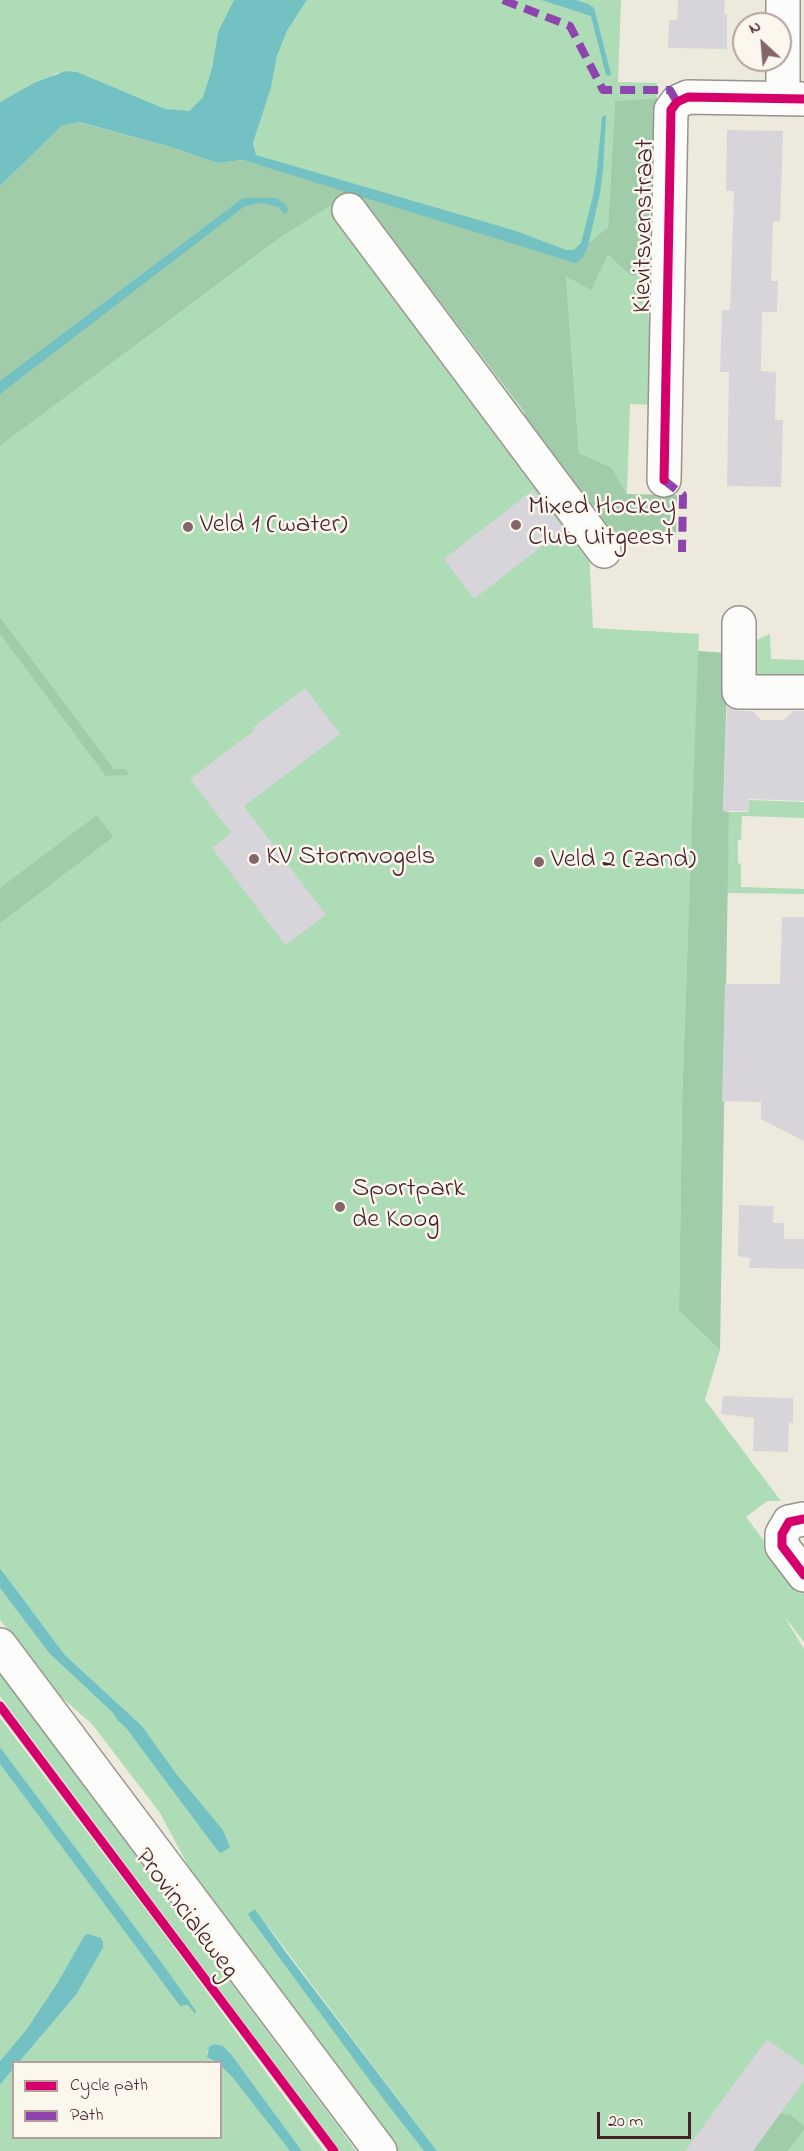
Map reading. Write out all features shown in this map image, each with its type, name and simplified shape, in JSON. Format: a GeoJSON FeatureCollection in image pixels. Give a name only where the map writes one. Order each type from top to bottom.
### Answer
{"type":"FeatureCollection","features":[{"type":"Feature","properties":{"kind":"street"},"geometry":{"type":"LineString","coordinates":[[783,0],[793,99]]}},
{"type":"Feature","properties":{"kind":"street","name":"Kievitsvenstraat"},"geometry":{"type":"LineString","coordinates":[[664,480],[671,110],[677,102],[688,98],[793,99]]}},
{"type":"Feature","properties":{"kind":"street"},"geometry":{"type":"LineString","coordinates":[[349,210],[604,551]]}},
{"type":"Feature","properties":{"kind":"street"},"geometry":{"type":"LineString","coordinates":[[739,623],[739,692],[804,692]]}},
{"type":"Feature","properties":{"kind":"street"},"geometry":{"type":"LineString","coordinates":[[804,1519],[789,1522],[782,1534],[782,1546],[804,1575]]}},
{"type":"Feature","properties":{"kind":"street","name":"Provincialeweg"},"geometry":{"type":"LineString","coordinates":[[0,1645],[380,2151]]}},
{"type":"Feature","properties":{"kind":"green space"},"geometry":{"type":"Polygon","coordinates":[[[0,0],[234,0],[218,32],[212,68],[203,97],[189,111],[181,112],[165,109],[57,73],[0,102],[0,0]]]}},
{"type":"Feature","properties":{"kind":"green space"},"geometry":{"type":"Polygon","coordinates":[[[307,0],[621,0],[618,82],[657,83],[657,98],[615,101],[608,227],[585,246],[570,254],[256,155],[253,143],[271,88],[277,56],[287,31],[307,0]]]}},
{"type":"Feature","properties":{"kind":"green space"},"geometry":{"type":"Polygon","coordinates":[[[657,98],[646,275],[630,275],[608,255],[591,290],[566,276],[579,453],[611,467],[627,494],[677,495],[676,537],[609,535],[541,447],[523,415],[525,413],[377,219],[347,195],[284,235],[0,446],[0,186],[62,126],[78,122],[174,148],[217,163],[243,160],[570,254],[585,246],[608,227],[615,101],[657,98]]]}},
{"type":"Feature","properties":{"kind":"green space","name":"Sportpark de Koog"},"geometry":{"type":"Polygon","coordinates":[[[347,194],[377,219],[525,414],[589,553],[593,628],[699,634],[682,1103],[679,1311],[720,1350],[705,1400],[781,1501],[767,1501],[746,1517],[804,1594],[804,1642],[784,1616],[804,1649],[804,2151],[437,2151],[255,1909],[252,1922],[424,2151],[398,2151],[199,1886],[160,1813],[92,1724],[53,1690],[0,1620],[0,1588],[49,1653],[126,1728],[221,1853],[178,1776],[142,1726],[65,1655],[0,1568],[0,446],[284,235],[347,194]]]}},
{"type":"Feature","properties":{"kind":"green space"},"geometry":{"type":"Polygon","coordinates":[[[608,255],[630,275],[646,275],[654,405],[630,404],[627,494],[611,467],[579,453],[566,275],[591,289],[608,255]]]}},
{"type":"Feature","properties":{"kind":"green space"},"geometry":{"type":"Polygon","coordinates":[[[0,618],[114,769],[125,769],[129,775],[106,776],[0,634],[0,618]]]}},
{"type":"Feature","properties":{"kind":"green space"},"geometry":{"type":"Polygon","coordinates":[[[770,634],[771,659],[804,660],[804,683],[752,675],[753,644],[770,634]]]}},
{"type":"Feature","properties":{"kind":"green space"},"geometry":{"type":"Polygon","coordinates":[[[698,651],[728,653],[723,811],[729,812],[720,1350],[679,1311],[682,1103],[698,651]]]}},
{"type":"Feature","properties":{"kind":"green space"},"geometry":{"type":"Polygon","coordinates":[[[749,800],[804,802],[804,818],[742,816],[741,840],[738,840],[741,887],[804,889],[804,894],[727,893],[729,812],[748,812],[749,800]]]}},
{"type":"Feature","properties":{"kind":"green space"},"geometry":{"type":"Polygon","coordinates":[[[97,815],[113,837],[0,923],[0,888],[97,815]]]}},
{"type":"Feature","properties":{"kind":"green space"},"geometry":{"type":"Polygon","coordinates":[[[0,1674],[356,2151],[340,2151],[0,1696],[0,1674]]]}},
{"type":"Feature","properties":{"kind":"green space"},"geometry":{"type":"Polygon","coordinates":[[[0,1718],[152,1918],[324,2151],[302,2151],[223,2046],[214,2044],[209,2048],[207,2053],[214,2061],[20,2061],[76,1995],[103,1948],[84,1936],[58,1982],[26,2030],[0,2061],[0,1764],[180,2006],[188,2005],[156,1955],[0,1747],[0,1718]]]}},
{"type":"Feature","properties":{"kind":"green space"},"geometry":{"type":"Polygon","coordinates":[[[222,2067],[290,2151],[0,2151],[0,2085],[12,2070],[12,2139],[222,2139],[222,2067]]]}},
{"type":"Feature","properties":{"kind":"green space"},"geometry":{"type":"Polygon","coordinates":[[[779,2112],[788,2116],[789,2114],[804,2126],[804,2130],[787,2151],[750,2151],[779,2112]]]}},
{"type":"Feature","properties":{"kind":"water"},"geometry":{"type":"Polygon","coordinates":[[[234,0],[307,0],[287,31],[277,56],[271,88],[253,143],[256,155],[516,231],[566,250],[574,250],[581,243],[593,196],[602,117],[606,115],[600,193],[588,246],[583,257],[576,263],[572,262],[243,160],[217,163],[174,148],[79,122],[62,126],[0,186],[0,102],[36,82],[66,71],[77,72],[165,109],[189,111],[203,97],[212,68],[218,32],[234,0]]]}},
{"type":"Feature","properties":{"kind":"water"},"geometry":{"type":"Polygon","coordinates":[[[541,0],[576,0],[594,8],[611,74],[609,76],[606,75],[591,16],[541,0]]]}},
{"type":"Feature","properties":{"kind":"water"},"geometry":{"type":"Polygon","coordinates":[[[243,198],[276,198],[286,205],[288,211],[285,214],[278,207],[261,203],[245,206],[0,394],[0,381],[243,198]]]}},
{"type":"Feature","properties":{"kind":"water"},"geometry":{"type":"Polygon","coordinates":[[[0,1568],[65,1655],[142,1726],[178,1776],[223,1830],[230,1847],[221,1853],[218,1851],[126,1728],[49,1653],[0,1588],[0,1568]]]}},
{"type":"Feature","properties":{"kind":"water"},"geometry":{"type":"Polygon","coordinates":[[[0,1747],[156,1955],[196,2011],[195,2014],[188,2005],[180,2006],[0,1764],[0,1747]]]}},
{"type":"Feature","properties":{"kind":"water"},"geometry":{"type":"Polygon","coordinates":[[[255,1909],[437,2151],[424,2151],[385,2101],[252,1921],[248,1914],[255,1909]]]}},
{"type":"Feature","properties":{"kind":"water"},"geometry":{"type":"Polygon","coordinates":[[[88,1934],[101,1938],[103,1948],[76,1995],[20,2061],[12,2061],[12,2070],[0,2085],[0,2061],[26,2030],[58,1982],[84,1936],[88,1934]]]}},
{"type":"Feature","properties":{"kind":"water"},"geometry":{"type":"Polygon","coordinates":[[[214,2044],[223,2046],[231,2054],[302,2151],[290,2151],[222,2067],[222,2061],[214,2061],[207,2057],[209,2047],[214,2044]]]}},
{"type":"Feature","properties":{"kind":"building"},"geometry":{"type":"Polygon","coordinates":[[[678,0],[725,0],[727,49],[668,48],[669,20],[677,20],[678,0]]]}},
{"type":"Feature","properties":{"kind":"building"},"geometry":{"type":"Polygon","coordinates":[[[727,130],[783,131],[780,221],[773,221],[771,281],[778,281],[777,312],[762,312],[761,371],[776,372],[775,420],[783,420],[781,487],[727,486],[729,372],[720,372],[722,310],[730,310],[734,191],[726,191],[727,130]]]}},
{"type":"Feature","properties":{"kind":"building"},"geometry":{"type":"Polygon","coordinates":[[[533,490],[564,529],[474,599],[444,559],[533,490]]]}},
{"type":"Feature","properties":{"kind":"building"},"geometry":{"type":"Polygon","coordinates":[[[305,688],[340,734],[244,806],[326,915],[285,945],[212,848],[231,833],[190,779],[255,730],[252,728],[305,688]]]}},
{"type":"Feature","properties":{"kind":"building"},"geometry":{"type":"Polygon","coordinates":[[[727,706],[738,711],[753,711],[761,720],[784,720],[793,711],[804,711],[804,801],[749,799],[749,811],[723,811],[727,706]]]}},
{"type":"Feature","properties":{"kind":"building"},"geometry":{"type":"Polygon","coordinates":[[[782,917],[804,917],[804,1141],[761,1119],[761,1102],[722,1101],[725,984],[780,984],[782,917]]]}},
{"type":"Feature","properties":{"kind":"building"},"geometry":{"type":"Polygon","coordinates":[[[739,1205],[774,1206],[773,1223],[784,1223],[784,1239],[804,1239],[804,1269],[749,1268],[750,1258],[738,1256],[739,1205]]]}},
{"type":"Feature","properties":{"kind":"building"},"geometry":{"type":"Polygon","coordinates":[[[723,1396],[793,1398],[793,1423],[789,1422],[788,1452],[753,1451],[754,1418],[721,1414],[723,1396]]]}},
{"type":"Feature","properties":{"kind":"building"},"geometry":{"type":"Polygon","coordinates":[[[767,2039],[804,2066],[804,2081],[753,2151],[685,2151],[767,2039]]]}},
{"type":"Feature","properties":{"kind":"marked path"},"geometry":{"type":"LineString","coordinates":[[503,0],[570,26],[603,90],[670,90],[677,102]]}},
{"type":"Feature","properties":{"kind":"marked path"},"geometry":{"type":"LineString","coordinates":[[664,480],[683,495],[682,552]]}},
{"type":"Feature","properties":{"kind":"cycle path"},"geometry":{"type":"LineString","coordinates":[[664,480],[671,110],[677,102],[688,97],[804,99]]}},
{"type":"Feature","properties":{"kind":"cycle path"},"geometry":{"type":"LineString","coordinates":[[804,1519],[789,1522],[782,1534],[782,1546],[804,1575]]}},
{"type":"Feature","properties":{"kind":"cycle path"},"geometry":{"type":"LineString","coordinates":[[0,1706],[334,2151]]}},
{"type":"Feature","properties":{"kind":"place","name":"Mixed Hockey Club Uitgeest"},"geometry":{"type":"Point","coordinates":[516,525]}},
{"type":"Feature","properties":{"kind":"place","name":"Veld 1 (water)"},"geometry":{"type":"Point","coordinates":[188,527]}},
{"type":"Feature","properties":{"kind":"place","name":"KV Stormvogels"},"geometry":{"type":"Point","coordinates":[254,859]}},
{"type":"Feature","properties":{"kind":"place","name":"Veld 2 (zand)"},"geometry":{"type":"Point","coordinates":[539,862]}},
{"type":"Feature","properties":{"kind":"place","name":"Sportpark de Koog"},"geometry":{"type":"Point","coordinates":[340,1207]}}]}
